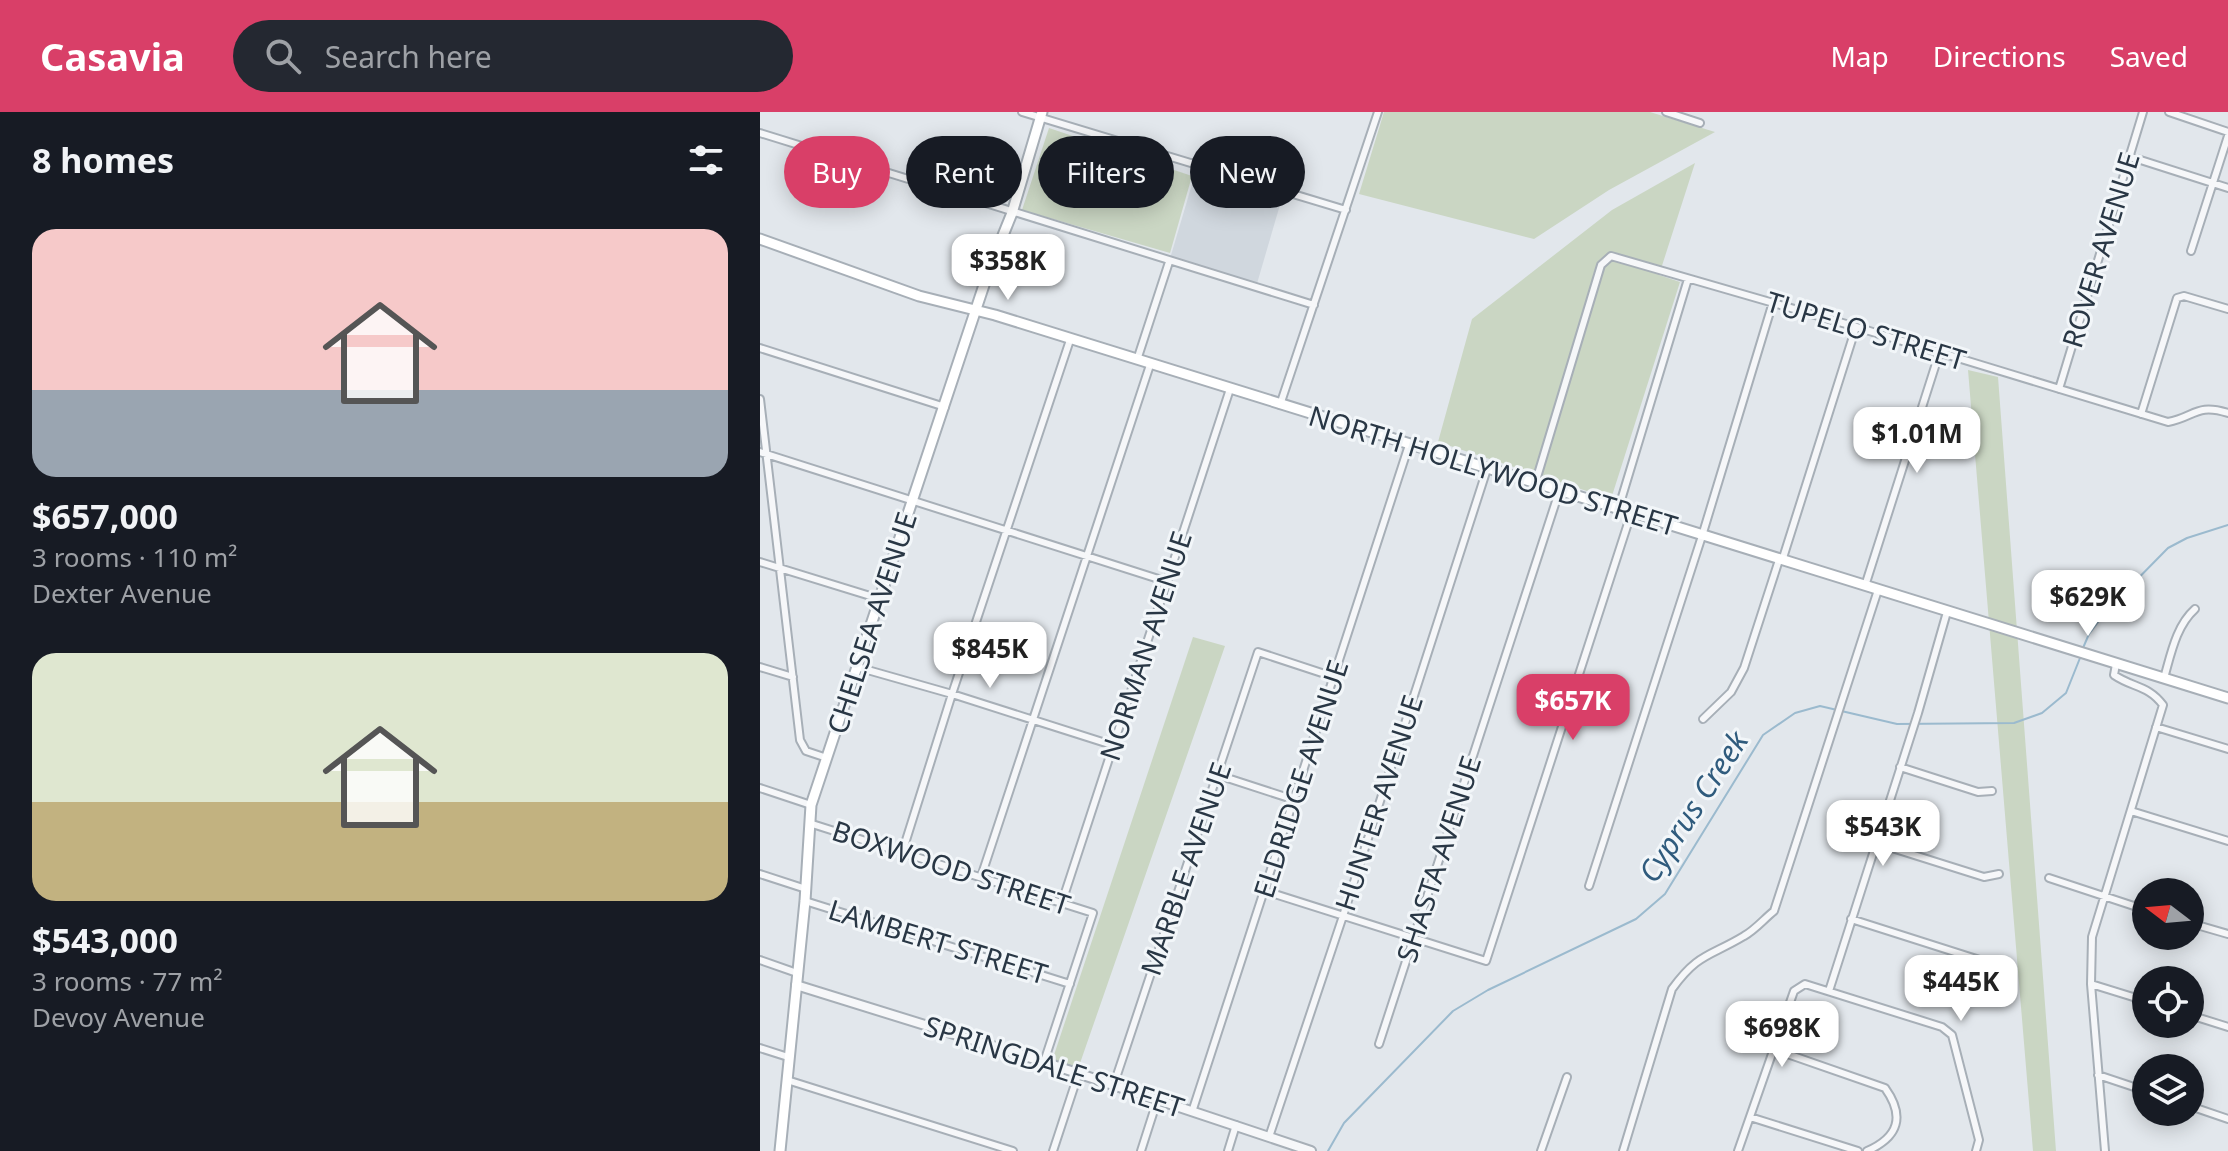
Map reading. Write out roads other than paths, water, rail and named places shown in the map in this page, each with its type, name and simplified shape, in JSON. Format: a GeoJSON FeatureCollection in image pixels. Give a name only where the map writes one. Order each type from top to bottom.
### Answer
{"type":"FeatureCollection","features":[{"type":"Feature","properties":{"kind":"main road","name":"CHELSEA AVENUE"},"geometry":{"type":"LineString","coordinates":[[780,1151],[805,901],[811,805],[1012,213],[1041,115]]}},
{"type":"Feature","properties":{"kind":"main road","name":"NORTH HOLLYWOOD STREET"},"geometry":{"type":"LineString","coordinates":[[760,239],[919,296],[995,315],[2228,698]]}},
{"type":"Feature","properties":{"kind":"street"},"geometry":{"type":"LineString","coordinates":[[1022,112],[1041,115],[1346,210]]}},
{"type":"Feature","properties":{"kind":"street"},"geometry":{"type":"LineString","coordinates":[[1280,405],[1378,114],[1367,112]]}},
{"type":"Feature","properties":{"kind":"street"},"geometry":{"type":"LineString","coordinates":[[1666,112],[1700,123]]}},
{"type":"Feature","properties":{"kind":"street","name":"ROVER AVENUE"},"geometry":{"type":"LineString","coordinates":[[2059,389],[2143,112]]}},
{"type":"Feature","properties":{"kind":"street"},"geometry":{"type":"LineString","coordinates":[[2169,112],[2228,134],[2191,251]]}},
{"type":"Feature","properties":{"kind":"street"},"geometry":{"type":"LineString","coordinates":[[760,133],[1314,305]]}},
{"type":"Feature","properties":{"kind":"street"},"geometry":{"type":"LineString","coordinates":[[2128,156],[2228,188]]}},
{"type":"Feature","properties":{"kind":"street","name":"TUPELO STREET"},"geometry":{"type":"LineString","coordinates":[[1535,484],[1599,272],[1605,259],[1614,256],[2168,422],[2200,409],[2228,413]]}},
{"type":"Feature","properties":{"kind":"street"},"geometry":{"type":"LineString","coordinates":[[1137,360],[1169,262]]}},
{"type":"Feature","properties":{"kind":"street"},"geometry":{"type":"LineString","coordinates":[[1618,510],[1688,279]]}},
{"type":"Feature","properties":{"kind":"street"},"geometry":{"type":"LineString","coordinates":[[2141,414],[2177,298],[2184,296],[2228,309]]}},
{"type":"Feature","properties":{"kind":"street"},"geometry":{"type":"LineString","coordinates":[[1589,886],[1702,536],[1773,302]]}},
{"type":"Feature","properties":{"kind":"street"},"geometry":{"type":"LineString","coordinates":[[1703,719],[1731,692],[1744,668],[1856,327]]}},
{"type":"Feature","properties":{"kind":"street"},"geometry":{"type":"LineString","coordinates":[[902,853],[1070,340]]}},
{"type":"Feature","properties":{"kind":"street"},"geometry":{"type":"LineString","coordinates":[[760,348],[945,407]]}},
{"type":"Feature","properties":{"kind":"street"},"geometry":{"type":"LineString","coordinates":[[1865,586],[1939,354]]}},
{"type":"Feature","properties":{"kind":"street"},"geometry":{"type":"LineString","coordinates":[[981,877],[1150,365]]}},
{"type":"Feature","properties":{"kind":"street","name":"NORMAN AVENUE"},"geometry":{"type":"LineString","coordinates":[[1062,902],[1230,389]]}},
{"type":"Feature","properties":{"kind":"street"},"geometry":{"type":"LineString","coordinates":[[760,399],[763,453],[800,740],[806,751],[827,758]]}},
{"type":"Feature","properties":{"kind":"street","name":"ELDRIDGE AVENUE"},"geometry":{"type":"LineString","coordinates":[[1192,1112],[1409,445]]}},
{"type":"Feature","properties":{"kind":"street"},"geometry":{"type":"LineString","coordinates":[[763,453],[1168,582]]}},
{"type":"Feature","properties":{"kind":"street","name":"HUNTER AVENUE"},"geometry":{"type":"LineString","coordinates":[[1269,1137],[1487,469]]}},
{"type":"Feature","properties":{"kind":"street","name":"SHASTA AVENUE"},"geometry":{"type":"LineString","coordinates":[[1379,1044],[1559,492]]}},
{"type":"Feature","properties":{"kind":"street"},"geometry":{"type":"LineString","coordinates":[[1265,891],[1486,961],[1631,514]]}},
{"type":"Feature","properties":{"kind":"street"},"geometry":{"type":"LineString","coordinates":[[760,562],[880,599]]}},
{"type":"Feature","properties":{"kind":"street"},"geometry":{"type":"LineString","coordinates":[[1623,1151],[1672,989],[1687,969],[1705,955],[1747,935],[1774,911],[1878,590]]}},
{"type":"Feature","properties":{"kind":"street"},"geometry":{"type":"LineString","coordinates":[[2164,678],[2178,632],[2195,609]]}},
{"type":"Feature","properties":{"kind":"street"},"geometry":{"type":"LineString","coordinates":[[1829,991],[1947,612]]}},
{"type":"Feature","properties":{"kind":"street","name":"MARBLE AVENUE"},"geometry":{"type":"LineString","coordinates":[[1113,1087],[1258,652],[1334,677]]}},
{"type":"Feature","properties":{"kind":"street"},"geometry":{"type":"LineString","coordinates":[[2105,1151],[2091,984],[2092,937],[2163,705],[2154,692],[2114,675],[2116,664]]}},
{"type":"Feature","properties":{"kind":"street"},"geometry":{"type":"LineString","coordinates":[[760,667],[793,677]]}},
{"type":"Feature","properties":{"kind":"street"},"geometry":{"type":"LineString","coordinates":[[857,667],[1112,745]]}},
{"type":"Feature","properties":{"kind":"street"},"geometry":{"type":"LineString","coordinates":[[2156,727],[2228,749]]}},
{"type":"Feature","properties":{"kind":"street"},"geometry":{"type":"LineString","coordinates":[[1900,767],[1978,792],[1992,791]]}},
{"type":"Feature","properties":{"kind":"street"},"geometry":{"type":"LineString","coordinates":[[1218,775],[1295,800]]}},
{"type":"Feature","properties":{"kind":"street","name":"BOXWOOD STREET"},"geometry":{"type":"LineString","coordinates":[[760,788],[811,805]]}},
{"type":"Feature","properties":{"kind":"street"},"geometry":{"type":"LineString","coordinates":[[2131,811],[2228,841]]}},
{"type":"Feature","properties":{"kind":"street","name":"BOXWOOD STREET"},"geometry":{"type":"LineString","coordinates":[[809,823],[1093,913],[1070,984]]}},
{"type":"Feature","properties":{"kind":"street"},"geometry":{"type":"LineString","coordinates":[[1876,843],[1984,877],[1999,874]]}},
{"type":"Feature","properties":{"kind":"street","name":"LAMBERT STREET"},"geometry":{"type":"LineString","coordinates":[[760,874],[806,889]]}},
{"type":"Feature","properties":{"kind":"street"},"geometry":{"type":"LineString","coordinates":[[2049,878],[2132,906]]}},
{"type":"Feature","properties":{"kind":"street","name":"LAMBERT STREET"},"geometry":{"type":"LineString","coordinates":[[805,901],[1070,984]]}},
{"type":"Feature","properties":{"kind":"street"},"geometry":{"type":"LineString","coordinates":[[1851,919],[1986,962],[2006,961]]}},
{"type":"Feature","properties":{"kind":"street"},"geometry":{"type":"LineString","coordinates":[[2204,927],[2228,934]]}},
{"type":"Feature","properties":{"kind":"street"},"geometry":{"type":"LineString","coordinates":[[760,960],[797,973]]}},
{"type":"Feature","properties":{"kind":"street"},"geometry":{"type":"LineString","coordinates":[[1044,1062],[1070,984]]}},
{"type":"Feature","properties":{"kind":"street"},"geometry":{"type":"LineString","coordinates":[[1738,1151],[1794,991],[1805,984],[1942,1027],[1952,1035],[1979,1140],[1976,1151]]}},
{"type":"Feature","properties":{"kind":"street"},"geometry":{"type":"LineString","coordinates":[[2091,984],[2132,997]]}},
{"type":"Feature","properties":{"kind":"street","name":"SPRINGDALE STREET"},"geometry":{"type":"LineString","coordinates":[[796,985],[1044,1062],[1311,1151]]}},
{"type":"Feature","properties":{"kind":"street"},"geometry":{"type":"LineString","coordinates":[[2204,1019],[2228,1027]]}},
{"type":"Feature","properties":{"kind":"street"},"geometry":{"type":"LineString","coordinates":[[760,1048],[788,1057]]}},
{"type":"Feature","properties":{"kind":"street"},"geometry":{"type":"LineString","coordinates":[[1773,1049],[1885,1088],[1895,1103],[1898,1120],[1895,1129],[1879,1146],[1867,1151]]}},
{"type":"Feature","properties":{"kind":"street"},"geometry":{"type":"LineString","coordinates":[[1053,1151],[1078,1075]]}},
{"type":"Feature","properties":{"kind":"street"},"geometry":{"type":"LineString","coordinates":[[2098,1075],[2132,1086]]}},
{"type":"Feature","properties":{"kind":"street"},"geometry":{"type":"LineString","coordinates":[[1541,1151],[1567,1077]]}},
{"type":"Feature","properties":{"kind":"street"},"geometry":{"type":"LineString","coordinates":[[787,1080],[1013,1150]]}},
{"type":"Feature","properties":{"kind":"street"},"geometry":{"type":"LineString","coordinates":[[1141,1151],[1157,1101]]}},
{"type":"Feature","properties":{"kind":"street"},"geometry":{"type":"LineString","coordinates":[[2204,1111],[2228,1119]]}},
{"type":"Feature","properties":{"kind":"street"},"geometry":{"type":"LineString","coordinates":[[1750,1117],[1858,1151]]}},
{"type":"Feature","properties":{"kind":"street"},"geometry":{"type":"LineString","coordinates":[[1228,1151],[1236,1125]]}},
{"type":"Feature","properties":{"kind":"waterway","name":"Cyprus Creek"},"geometry":{"type":"LineString","coordinates":[[2083,648],[2089,634],[2108,609],[2168,548],[2187,538],[2228,525]]}},
{"type":"Feature","properties":{"kind":"waterway","name":"Cyprus Creek"},"geometry":{"type":"LineString","coordinates":[[1328,1151],[1344,1123],[1453,1011],[1488,990],[1636,919],[1665,894],[1763,735],[1795,713],[1820,706],[1897,724],[2014,723],[2042,713],[2066,693],[2080,658]]}}]}
